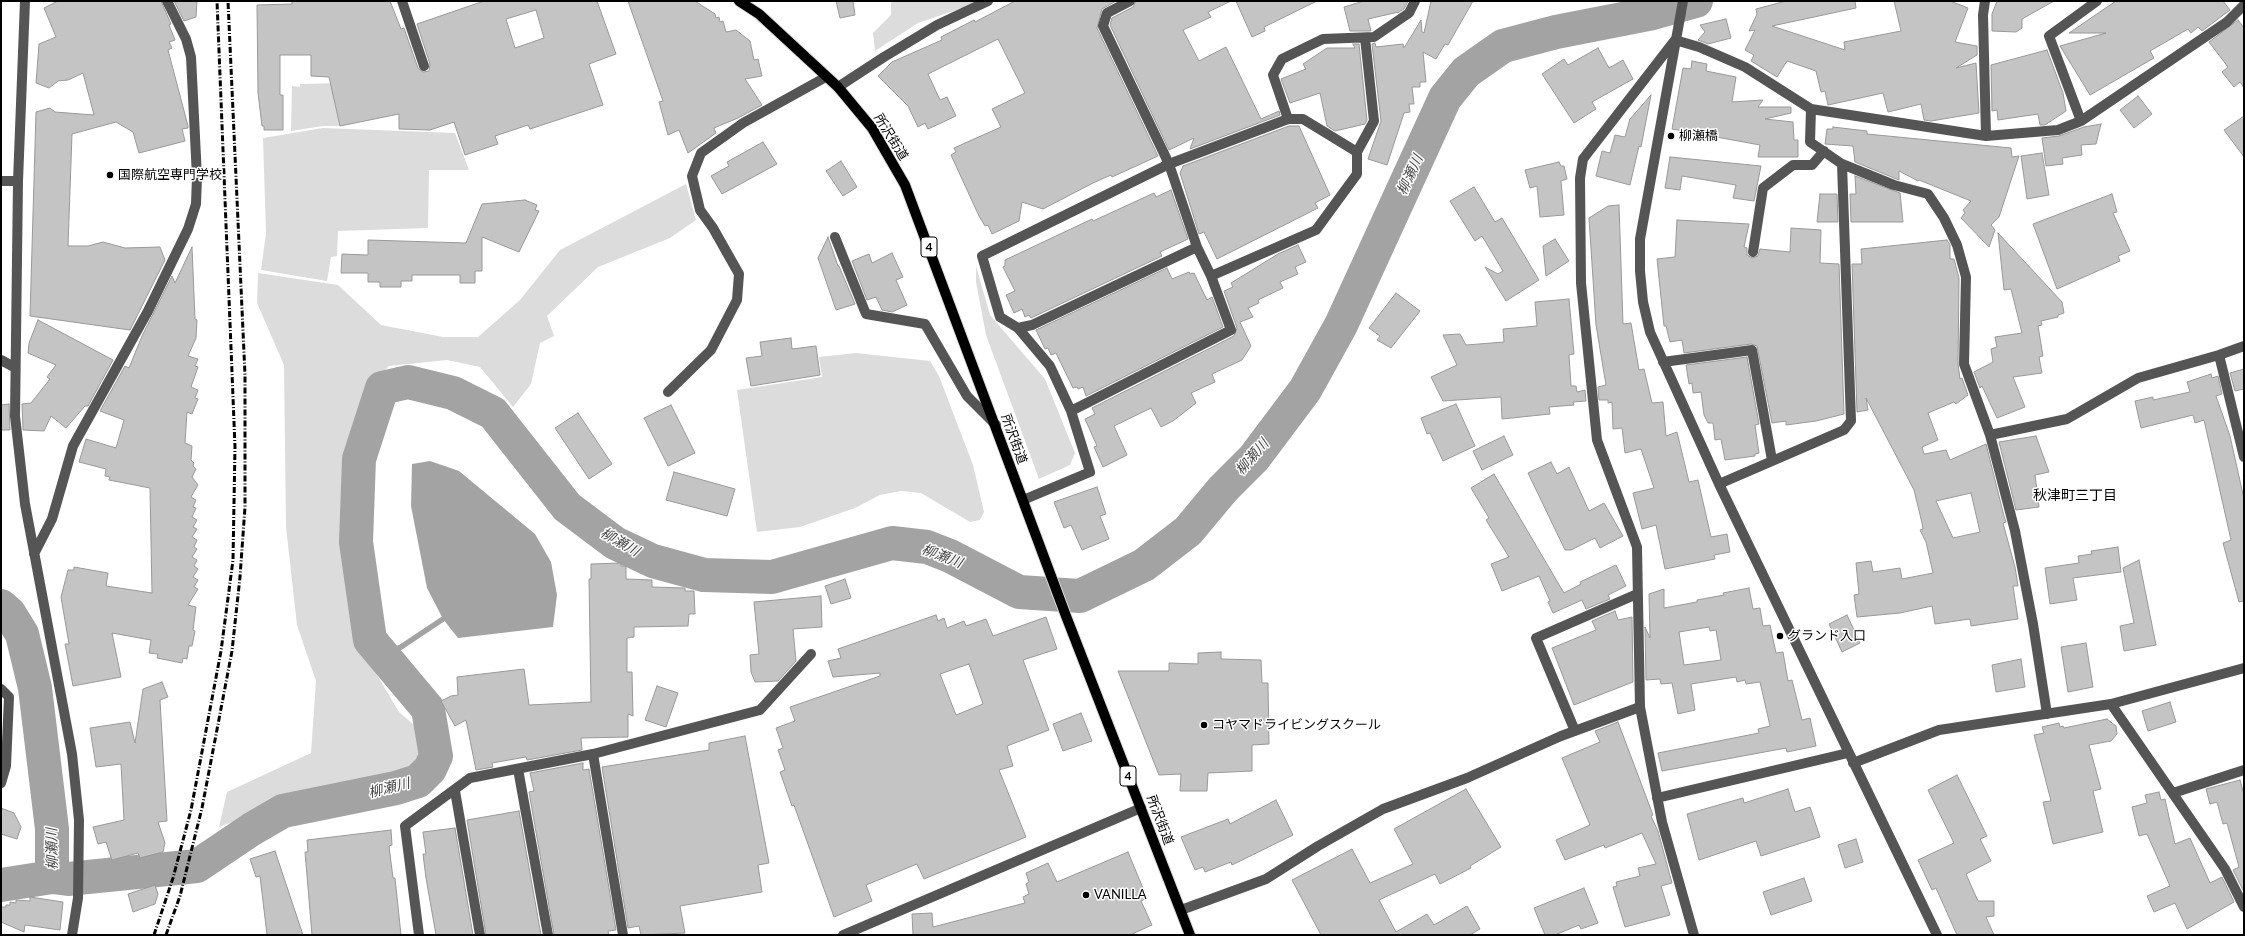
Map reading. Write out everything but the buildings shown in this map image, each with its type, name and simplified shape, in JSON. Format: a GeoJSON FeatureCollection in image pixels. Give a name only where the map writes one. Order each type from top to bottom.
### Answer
{"type":"FeatureCollection","features":[{"type":"Feature","properties":{"kind":"main road","name":"所沢街道"},"geometry":{"type":"LineString","coordinates":[[739,1],[759,14],[838,87],[872,128],[905,185],[996,425],[1022,500],[1066,616],[1190,935]]}},
{"type":"Feature","properties":{"kind":"street"},"geometry":{"type":"LineString","coordinates":[[25,1],[18,181],[14,367],[18,454],[34,554],[72,754],[80,820],[78,898],[72,935]]}},
{"type":"Feature","properties":{"kind":"street"},"geometry":{"type":"LineString","coordinates":[[34,554],[52,519],[74,446],[148,311],[188,229],[196,204],[197,177],[191,57],[186,39],[167,1]]}},
{"type":"Feature","properties":{"kind":"street"},"geometry":{"type":"LineString","coordinates":[[402,1],[424,66]]}},
{"type":"Feature","properties":{"kind":"street"},"geometry":{"type":"LineString","coordinates":[[838,87],[937,25],[988,1]]}},
{"type":"Feature","properties":{"kind":"street"},"geometry":{"type":"LineString","coordinates":[[1071,411],[1232,330],[1211,276],[1197,247],[1169,164],[1103,26],[1107,13],[1130,1]]}},
{"type":"Feature","properties":{"kind":"street"},"geometry":{"type":"LineString","coordinates":[[1288,119],[1273,75],[1282,59],[1323,39],[1374,37],[1409,13],[1415,1]]}},
{"type":"Feature","properties":{"kind":"street"},"geometry":{"type":"LineString","coordinates":[[1683,1],[1640,239],[1640,271],[1643,302],[1650,332],[1662,362],[1719,484],[1937,935]]}},
{"type":"Feature","properties":{"kind":"street"},"geometry":{"type":"LineString","coordinates":[[1985,1],[1983,14],[1986,136]]}},
{"type":"Feature","properties":{"kind":"street"},"geometry":{"type":"LineString","coordinates":[[2081,121],[2049,36],[2097,1]]}},
{"type":"Feature","properties":{"kind":"street"},"geometry":{"type":"LineString","coordinates":[[1676,38],[1745,67],[1812,109],[1986,136],[2058,130],[2081,121],[2227,22],[2244,5]]}},
{"type":"Feature","properties":{"kind":"street"},"geometry":{"type":"LineString","coordinates":[[1211,276],[1316,230],[1356,174],[1357,152],[1374,121],[1365,38]]}},
{"type":"Feature","properties":{"kind":"street"},"geometry":{"type":"LineString","coordinates":[[1676,38],[1583,159],[1580,178],[1581,283],[1597,440],[1637,547],[1640,707],[1657,798],[1694,935]]}},
{"type":"Feature","properties":{"kind":"street"},"geometry":{"type":"LineString","coordinates":[[668,392],[711,350],[737,300],[739,274],[713,228],[700,210],[692,176],[701,153],[743,123],[826,77]]}},
{"type":"Feature","properties":{"kind":"street"},"geometry":{"type":"LineString","coordinates":[[1812,109],[1810,142],[1842,164],[1894,185],[1928,194],[1944,218],[1956,245],[1966,277],[1964,364],[1990,435],[2016,531],[2033,624],[2047,714]]}},
{"type":"Feature","properties":{"kind":"street"},"geometry":{"type":"LineString","coordinates":[[1022,500],[1090,472],[1071,411],[1050,366],[1018,328],[1000,317],[982,256],[1169,164],[1288,119],[1303,119],[1357,152]]}},
{"type":"Feature","properties":{"kind":"street"},"geometry":{"type":"LineString","coordinates":[[1753,252],[1763,188],[1793,165],[1812,165],[1824,152]]}},
{"type":"Feature","properties":{"kind":"street"},"geometry":{"type":"LineString","coordinates":[[1719,484],[1844,430],[1851,421],[1842,164]]}},
{"type":"Feature","properties":{"kind":"street"},"geometry":{"type":"LineString","coordinates":[[1,181],[18,181]]}},
{"type":"Feature","properties":{"kind":"street"},"geometry":{"type":"LineString","coordinates":[[835,237],[866,314],[925,324],[967,396],[996,425]]}},
{"type":"Feature","properties":{"kind":"street"},"geometry":{"type":"LineString","coordinates":[[1018,328],[1032,325],[1197,247]]}},
{"type":"Feature","properties":{"kind":"street"},"geometry":{"type":"LineString","coordinates":[[1990,435],[2067,419],[2138,378],[2219,355],[2244,346]]}},
{"type":"Feature","properties":{"kind":"street"},"geometry":{"type":"LineString","coordinates":[[1662,362],[1752,350],[1772,460]]}},
{"type":"Feature","properties":{"kind":"street"},"geometry":{"type":"LineString","coordinates":[[2219,355],[2244,457]]}},
{"type":"Feature","properties":{"kind":"street"},"geometry":{"type":"LineString","coordinates":[[1,360],[14,367]]}},
{"type":"Feature","properties":{"kind":"street"},"geometry":{"type":"LineString","coordinates":[[1575,731],[1536,638],[1637,594]]}},
{"type":"Feature","properties":{"kind":"street"},"geometry":{"type":"LineString","coordinates":[[419,935],[405,826],[455,791],[470,778],[593,754],[760,710],[810,654]]}},
{"type":"Feature","properties":{"kind":"street"},"geometry":{"type":"LineString","coordinates":[[1853,763],[1939,730],[2111,704],[2244,668]]}},
{"type":"Feature","properties":{"kind":"street"},"geometry":{"type":"LineString","coordinates":[[1,689],[9,697],[6,766],[1,783]]}},
{"type":"Feature","properties":{"kind":"street"},"geometry":{"type":"LineString","coordinates":[[2111,704],[2225,869],[2244,907]]}},
{"type":"Feature","properties":{"kind":"street"},"geometry":{"type":"LineString","coordinates":[[1181,910],[1266,879],[1318,846],[1383,809],[1467,778],[1575,731],[1640,707]]}},
{"type":"Feature","properties":{"kind":"street"},"geometry":{"type":"LineString","coordinates":[[1657,798],[1848,753]]}},
{"type":"Feature","properties":{"kind":"street"},"geometry":{"type":"LineString","coordinates":[[593,754],[623,935]]}},
{"type":"Feature","properties":{"kind":"street"},"geometry":{"type":"LineString","coordinates":[[518,769],[548,935]]}},
{"type":"Feature","properties":{"kind":"street"},"geometry":{"type":"LineString","coordinates":[[2173,792],[2244,770]]}},
{"type":"Feature","properties":{"kind":"street"},"geometry":{"type":"LineString","coordinates":[[455,791],[480,935]]}},
{"type":"Feature","properties":{"kind":"street"},"geometry":{"type":"LineString","coordinates":[[843,935],[856,932],[1141,808]]}},
{"type":"Feature","properties":{"kind":"shaded area"},"geometry":{"type":"Polygon","coordinates":[[[891,1],[976,1],[962,8],[918,23],[875,51],[873,33],[891,15],[891,1]]]}},
{"type":"Feature","properties":{"kind":"shaded area"},"geometry":{"type":"Polygon","coordinates":[[[342,83],[335,103],[340,126],[323,126],[291,131],[292,86],[300,87],[300,84],[342,83]]]}},
{"type":"Feature","properties":{"kind":"shaded area"},"geometry":{"type":"Polygon","coordinates":[[[323,128],[455,133],[469,170],[429,170],[428,228],[338,231],[337,256],[331,257],[327,281],[261,270],[266,233],[263,138],[323,128]]]}},
{"type":"Feature","properties":{"kind":"shaded area"},"geometry":{"type":"Polygon","coordinates":[[[686,184],[696,220],[670,238],[598,267],[547,316],[554,336],[540,343],[531,384],[513,407],[480,367],[447,360],[389,366],[366,391],[351,450],[346,547],[361,648],[399,712],[427,736],[428,753],[418,768],[388,786],[291,800],[219,827],[227,792],[311,753],[316,681],[297,625],[286,527],[284,365],[257,303],[258,273],[338,285],[381,325],[443,337],[478,337],[520,300],[560,250],[686,184]]]}},
{"type":"Feature","properties":{"kind":"shaded area"},"geometry":{"type":"Polygon","coordinates":[[[976,266],[990,315],[1045,379],[1075,453],[1070,465],[1039,479],[986,335],[976,282],[976,266]]]}},
{"type":"Feature","properties":{"kind":"shaded area"},"geometry":{"type":"Polygon","coordinates":[[[856,353],[930,361],[939,376],[973,465],[984,512],[980,520],[970,522],[921,493],[901,491],[880,495],[855,508],[800,527],[757,532],[737,390],[822,377],[819,357],[856,353]]]}},
{"type":"Feature","properties":{"kind":"shaded area"},"geometry":{"type":"Polygon","coordinates":[[[430,461],[459,471],[535,534],[551,562],[557,595],[553,627],[458,638],[443,619],[427,588],[411,506],[412,464],[430,461]]]}},
{"type":"Feature","properties":{"kind":"waterway","name":"柳瀬川"},"geometry":{"type":"LineString","coordinates":[[1,885],[52,877],[68,879],[197,866],[252,829],[283,811],[396,788],[418,781],[430,769],[436,756],[428,709],[370,640],[356,542],[359,459],[382,388],[408,382],[453,393],[493,413],[567,507],[615,543],[653,561],[704,575],[772,577],[892,543],[927,547],[950,556],[1019,592],[1080,596],[1144,565],[1188,531],[1223,489],[1254,458],[1305,390],[1341,325],[1445,98],[1466,72],[1503,46],[1556,32],[1653,13],[1696,1]]}},
{"type":"Feature","properties":{"kind":"waterway","name":"柳瀬川"},"geometry":{"type":"LineString","coordinates":[[1,606],[9,613],[22,634],[35,688],[52,829],[52,877]]}},
{"type":"Feature","properties":{"kind":"waterway"},"geometry":{"type":"LineString","coordinates":[[383,655],[401,647],[443,619]]}},
{"type":"Feature","properties":{"kind":"railway"},"geometry":{"type":"LineString","coordinates":[[154,935],[173,878],[191,810],[221,651],[233,560],[235,447],[217,1]]}},
{"type":"Feature","properties":{"kind":"railway"},"geometry":{"type":"LineString","coordinates":[[166,935],[180,896],[202,808],[232,651],[240,577],[245,507],[245,375],[228,1]]}},
{"type":"Feature","properties":{"kind":"place","name":"柳瀬橋"},"geometry":{"type":"Point","coordinates":[1671,136]}},
{"type":"Feature","properties":{"kind":"place","name":"国際航空専門学校"},"geometry":{"type":"Point","coordinates":[110,175]}},
{"type":"Feature","properties":{"kind":"place","name":"グランド入口"},"geometry":{"type":"Point","coordinates":[1780,636]}},
{"type":"Feature","properties":{"kind":"place","name":"コヤマドライビングスクール"},"geometry":{"type":"Point","coordinates":[1204,725]}},
{"type":"Feature","properties":{"kind":"place","name":"VANILLA"},"geometry":{"type":"Point","coordinates":[1086,895]}},
{"type":"Feature","properties":{"kind":"district","name":"秋津町三丁目"},"geometry":{"type":"Point","coordinates":[2075,495]}}]}
